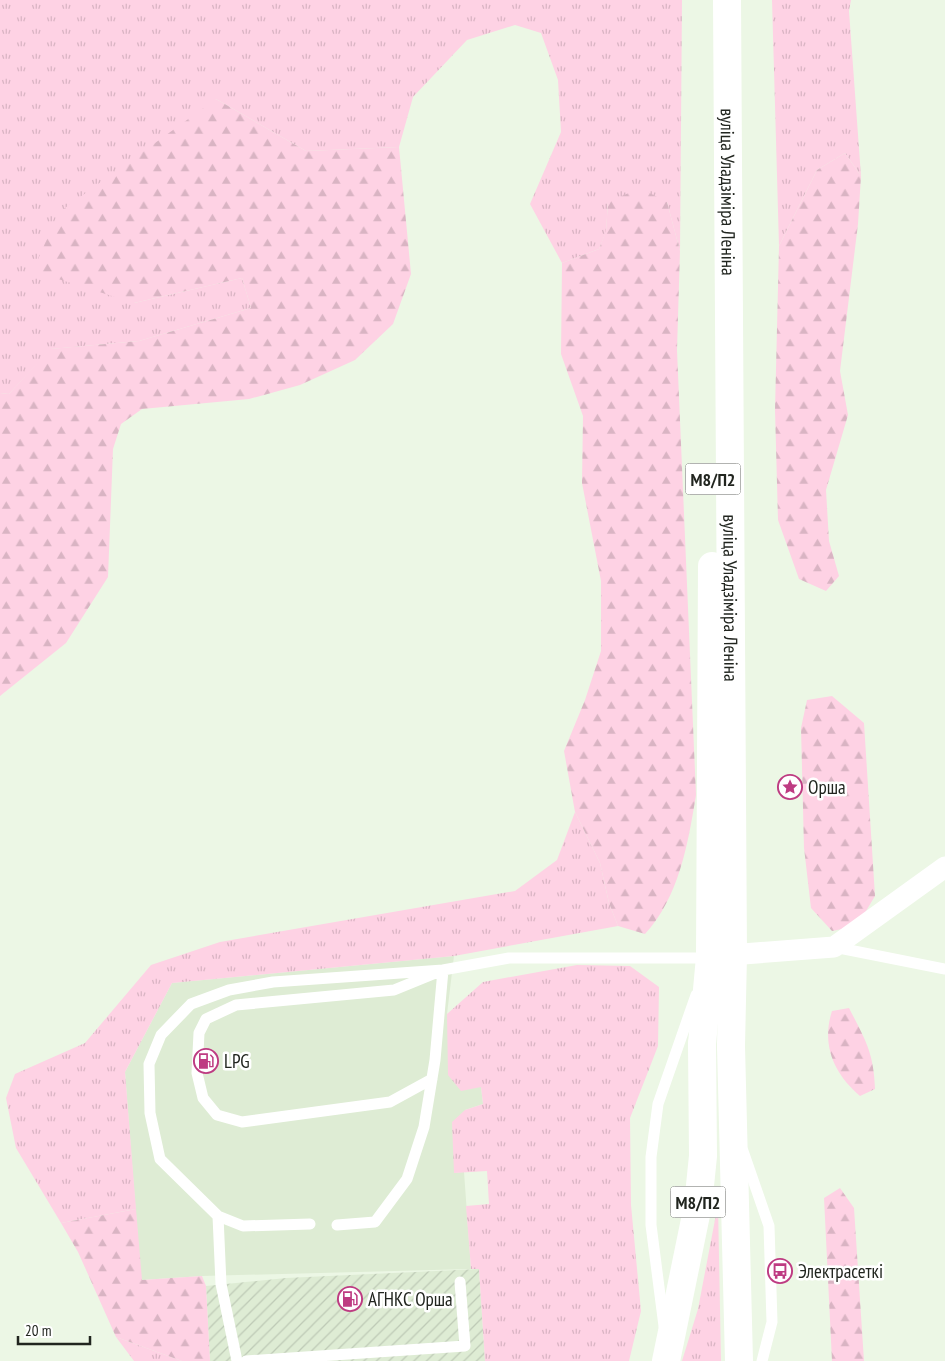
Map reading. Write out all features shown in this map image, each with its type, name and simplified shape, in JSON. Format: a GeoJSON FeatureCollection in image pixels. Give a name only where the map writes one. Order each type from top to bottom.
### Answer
{"type":"FeatureCollection","features":[{"type":"Feature","properties":{"kind":"main road","name":"вуліца Уладзіміра Леніна"},"geometry":{"type":"LineString","coordinates":[[712,0],[722,956],[731,1046],[733,1120]]}},
{"type":"Feature","properties":{"kind":"main road","name":"вуліца Уладзіміра Леніна"},"geometry":{"type":"LineString","coordinates":[[667,1359],[698,1205],[703,1156],[702,1044],[722,956],[727,0]]}},
{"type":"Feature","properties":{"kind":"main road","name":"М8/П2"},"geometry":{"type":"LineString","coordinates":[[733,1120],[738,1361]]}},
{"type":"Feature","properties":{"kind":"street"},"geometry":{"type":"LineString","coordinates":[[722,956],[834,948],[945,867]]}},
{"type":"Feature","properties":{"kind":"lane"},"geometry":{"type":"LineString","coordinates":[[834,948],[945,969]]}},
{"type":"Feature","properties":{"kind":"lane"},"geometry":{"type":"LineString","coordinates":[[310,1224],[243,1226],[218,1216],[160,1159],[150,1112],[149,1064],[161,1035],[191,1004],[229,990],[273,982],[443,970],[510,958],[722,956],[658,1104],[651,1157],[651,1225],[667,1359]]}},
{"type":"Feature","properties":{"kind":"lane"},"geometry":{"type":"LineString","coordinates":[[337,1225],[375,1222],[408,1179],[424,1127],[432,1079],[443,970]]}},
{"type":"Feature","properties":{"kind":"lane"},"geometry":{"type":"LineString","coordinates":[[432,1079],[390,1102],[242,1122],[217,1115],[203,1098],[198,1074],[198,1039],[206,1019],[236,1006],[394,990],[443,970]]}},
{"type":"Feature","properties":{"kind":"lane"},"geometry":{"type":"LineString","coordinates":[[733,1120],[769,1226],[772,1322],[762,1361]]}},
{"type":"Feature","properties":{"kind":"lane"},"geometry":{"type":"LineString","coordinates":[[218,1216],[222,1284],[237,1361]]}},
{"type":"Feature","properties":{"kind":"lane"},"geometry":{"type":"LineString","coordinates":[[246,1361],[465,1346],[460,1282]]}},
{"type":"Feature","properties":{"kind":"shaded area"},"geometry":{"type":"Polygon","coordinates":[[[454,956],[447,1014],[481,1087],[483,1104],[465,1110],[454,1173],[464,1172],[471,1269],[202,1276],[141,1280],[125,1072],[172,983],[454,956]]]}},
{"type":"Feature","properties":{"kind":"shaded area"},"geometry":{"type":"Polygon","coordinates":[[[479,1269],[485,1361],[210,1361],[206,1286],[286,1278],[479,1269]]]}},
{"type":"Feature","properties":{"kind":"green space"},"geometry":{"type":"Polygon","coordinates":[[[0,0],[682,0],[680,251],[667,202],[608,202],[606,232],[599,249],[562,263],[530,204],[561,132],[558,80],[541,33],[515,25],[467,40],[413,97],[399,147],[306,151],[216,99],[134,303],[242,278],[251,308],[139,341],[51,349],[9,394],[0,393],[0,0]]]}},
{"type":"Feature","properties":{"kind":"green space"},"geometry":{"type":"Polygon","coordinates":[[[772,0],[851,0],[849,11],[861,176],[845,153],[817,170],[779,246],[772,0]]]}},
{"type":"Feature","properties":{"kind":"green space"},"geometry":{"type":"Polygon","coordinates":[[[216,99],[306,151],[399,147],[411,274],[393,324],[355,360],[300,385],[249,399],[142,409],[121,424],[113,449],[108,577],[66,643],[0,696],[0,393],[9,394],[50,349],[139,341],[251,308],[242,278],[134,303],[33,271],[58,213],[216,99]]]}},
{"type":"Feature","properties":{"kind":"green space"},"geometry":{"type":"Polygon","coordinates":[[[845,153],[861,176],[858,224],[840,371],[848,415],[826,490],[829,541],[839,576],[826,591],[799,579],[778,520],[775,410],[779,246],[817,170],[845,153]]]}},
{"type":"Feature","properties":{"kind":"green space"},"geometry":{"type":"Polygon","coordinates":[[[640,188],[667,202],[680,251],[677,350],[696,795],[685,851],[674,887],[657,919],[645,934],[618,926],[609,903],[600,863],[575,812],[564,751],[585,700],[601,651],[601,581],[582,483],[583,416],[561,354],[562,263],[599,249],[606,231],[608,202],[640,188]]]}},
{"type":"Feature","properties":{"kind":"green space"},"geometry":{"type":"Polygon","coordinates":[[[832,696],[864,723],[875,896],[857,926],[832,931],[811,908],[804,848],[801,728],[807,700],[832,696]]]}},
{"type":"Feature","properties":{"kind":"green space"},"geometry":{"type":"Polygon","coordinates":[[[575,812],[600,863],[609,903],[618,926],[454,956],[172,983],[125,1072],[136,1209],[61,1223],[16,1148],[6,1098],[15,1074],[85,1043],[151,965],[220,942],[515,891],[557,860],[575,812]]]}},
{"type":"Feature","properties":{"kind":"green space"},"geometry":{"type":"Polygon","coordinates":[[[577,965],[630,966],[659,987],[658,1046],[630,1118],[631,1205],[641,1311],[629,1361],[485,1361],[479,1269],[471,1269],[466,1206],[489,1204],[487,1171],[454,1173],[452,1122],[465,1110],[483,1104],[481,1087],[461,1091],[448,1075],[447,1014],[483,982],[577,965]]]}},
{"type":"Feature","properties":{"kind":"green space"},"geometry":{"type":"Polygon","coordinates":[[[849,1008],[868,1047],[873,1066],[875,1089],[860,1096],[843,1078],[832,1058],[829,1047],[829,1024],[832,1011],[849,1008]]]}},
{"type":"Feature","properties":{"kind":"green space"},"geometry":{"type":"Polygon","coordinates":[[[840,1188],[854,1208],[864,1361],[832,1361],[824,1198],[840,1188]]]}},
{"type":"Feature","properties":{"kind":"green space"},"geometry":{"type":"Polygon","coordinates":[[[718,1204],[721,1361],[682,1361],[698,1309],[718,1204]]]}},
{"type":"Feature","properties":{"kind":"green space"},"geometry":{"type":"Polygon","coordinates":[[[136,1209],[142,1280],[202,1276],[206,1286],[210,1361],[182,1361],[116,1337],[78,1252],[61,1223],[136,1209]]]}},
{"type":"Feature","properties":{"kind":"green space"},"geometry":{"type":"Polygon","coordinates":[[[116,1337],[182,1361],[134,1361],[116,1337]]]}},
{"type":"Feature","properties":{"kind":"place","name":"Орша"},"geometry":{"type":"Point","coordinates":[790,787]}},
{"type":"Feature","properties":{"kind":"place","name":"LPG"},"geometry":{"type":"Point","coordinates":[206,1061]}},
{"type":"Feature","properties":{"kind":"place","name":"Электрасеткі"},"geometry":{"type":"Point","coordinates":[780,1271]}},
{"type":"Feature","properties":{"kind":"place","name":"АГНКС Орша"},"geometry":{"type":"Point","coordinates":[350,1299]}}]}
